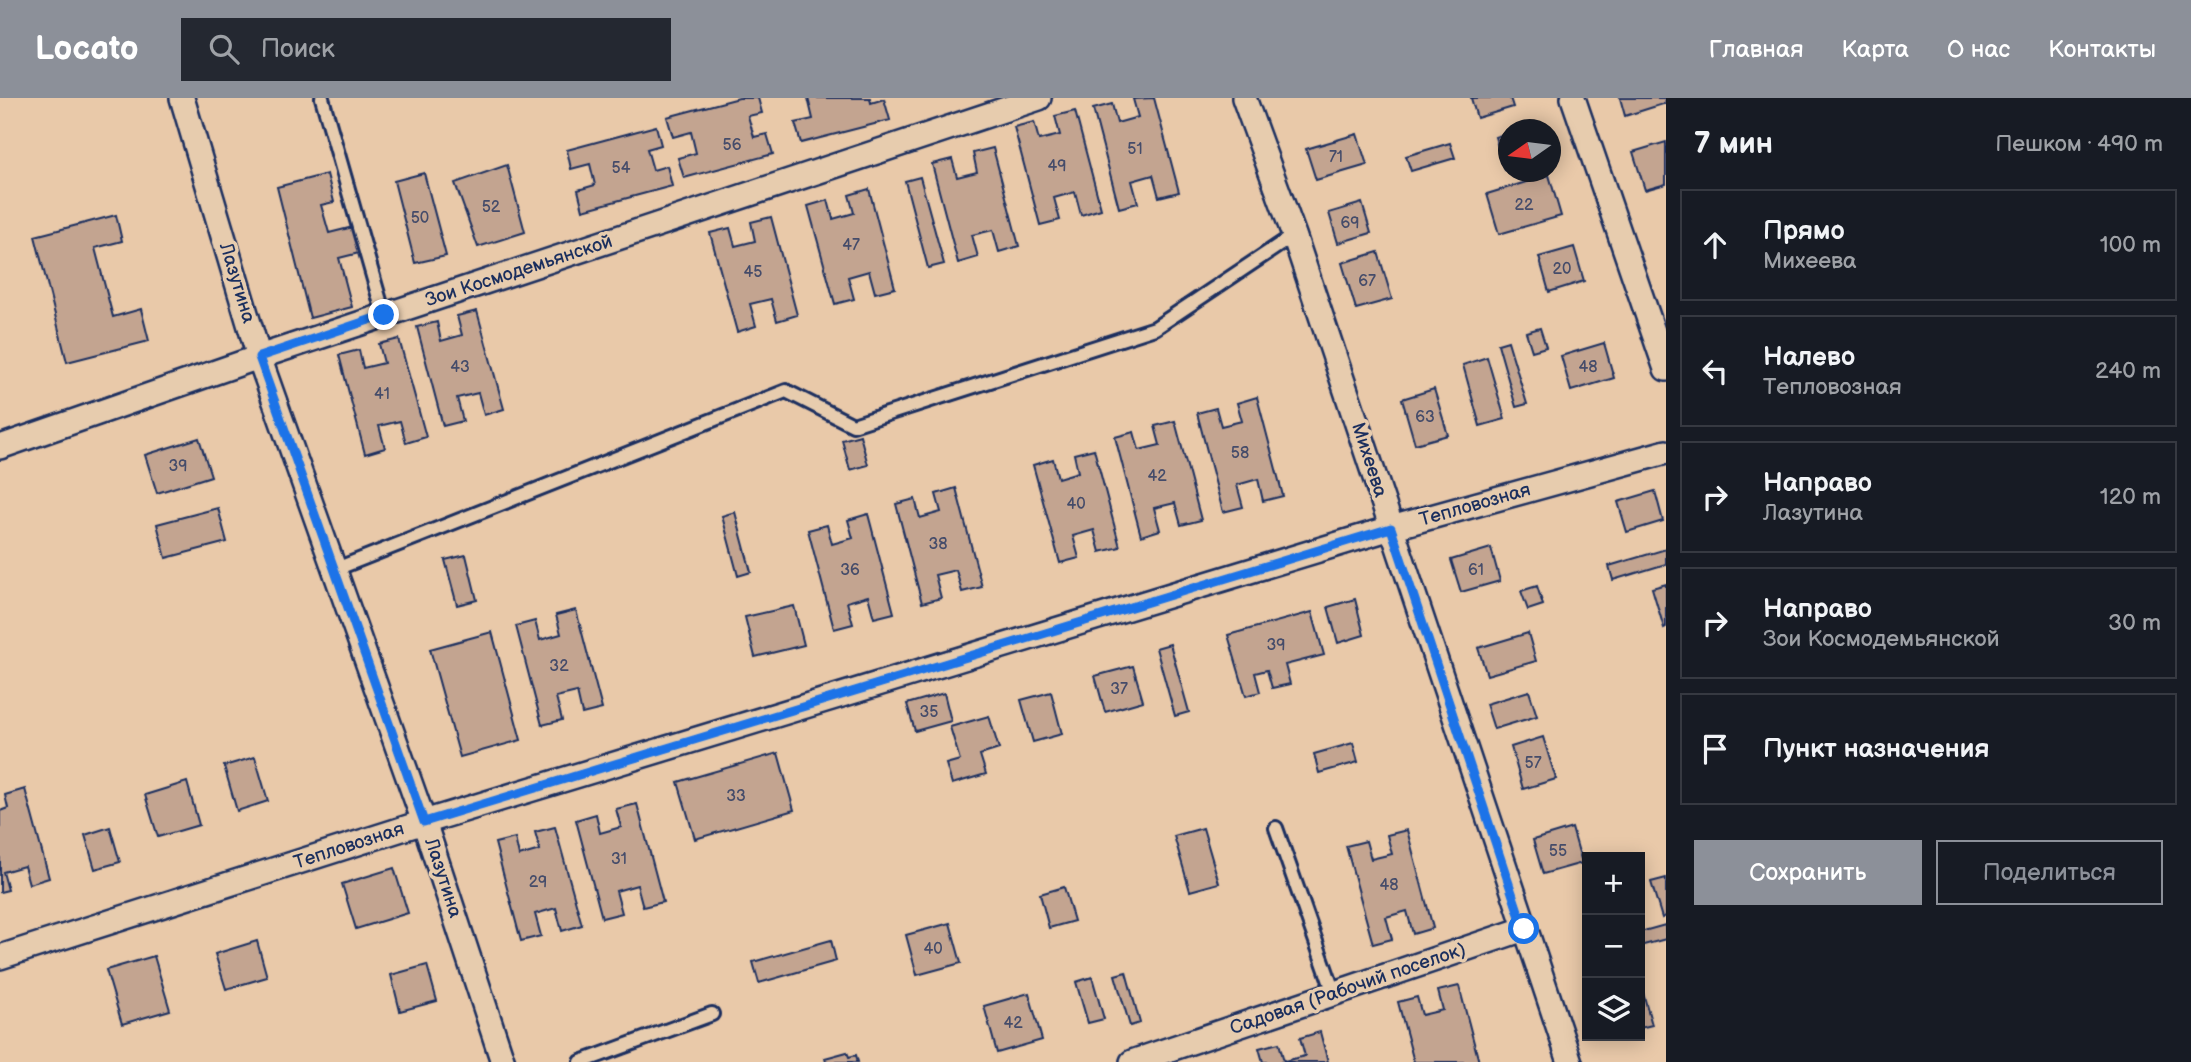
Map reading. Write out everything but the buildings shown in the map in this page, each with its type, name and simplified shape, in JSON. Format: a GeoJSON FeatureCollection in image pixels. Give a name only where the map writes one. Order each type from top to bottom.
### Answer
{"type":"FeatureCollection","features":[{"type":"Feature","properties":{"kind":"street","name":"Лазутина"},"geometry":{"type":"LineString","coordinates":[[182,98],[259,357],[424,822],[503,1062]]}},
{"type":"Feature","properties":{"kind":"street","name":"Зои Космодемьянской"},"geometry":{"type":"LineString","coordinates":[[0,447],[384,315],[1039,98]]}},
{"type":"Feature","properties":{"kind":"street","name":"Михеева"},"geometry":{"type":"LineString","coordinates":[[1244,98],[1294,235],[1570,1062]]}},
{"type":"Feature","properties":{"kind":"street"},"geometry":{"type":"LineString","coordinates":[[1573,98],[1666,369]]}},
{"type":"Feature","properties":{"kind":"street","name":"Тепловозная"},"geometry":{"type":"LineString","coordinates":[[0,957],[424,822],[1391,528],[1666,452]]}},
{"type":"Feature","properties":{"kind":"street","name":"Садовая (Рабочий поселок)"},"geometry":{"type":"LineString","coordinates":[[1132,1062],[1524,929]]}},
{"type":"Feature","properties":{"kind":"lane"},"geometry":{"type":"LineString","coordinates":[[322,98],[384,315]]}},
{"type":"Feature","properties":{"kind":"lane"},"geometry":{"type":"LineString","coordinates":[[336,569],[786,391],[853,425],[1155,328],[1294,235]]}},
{"type":"Feature","properties":{"kind":"lane"},"geometry":{"type":"LineString","coordinates":[[1276,828],[1334,993]]}},
{"type":"Feature","properties":{"kind":"lane"},"geometry":{"type":"LineString","coordinates":[[581,1062],[712,1014]]}},
{"type":"Feature","properties":{"kind":"route"},"geometry":{"type":"LineString","coordinates":[[384,315],[259,357],[424,822],[1391,528],[1524,929]]}}]}
